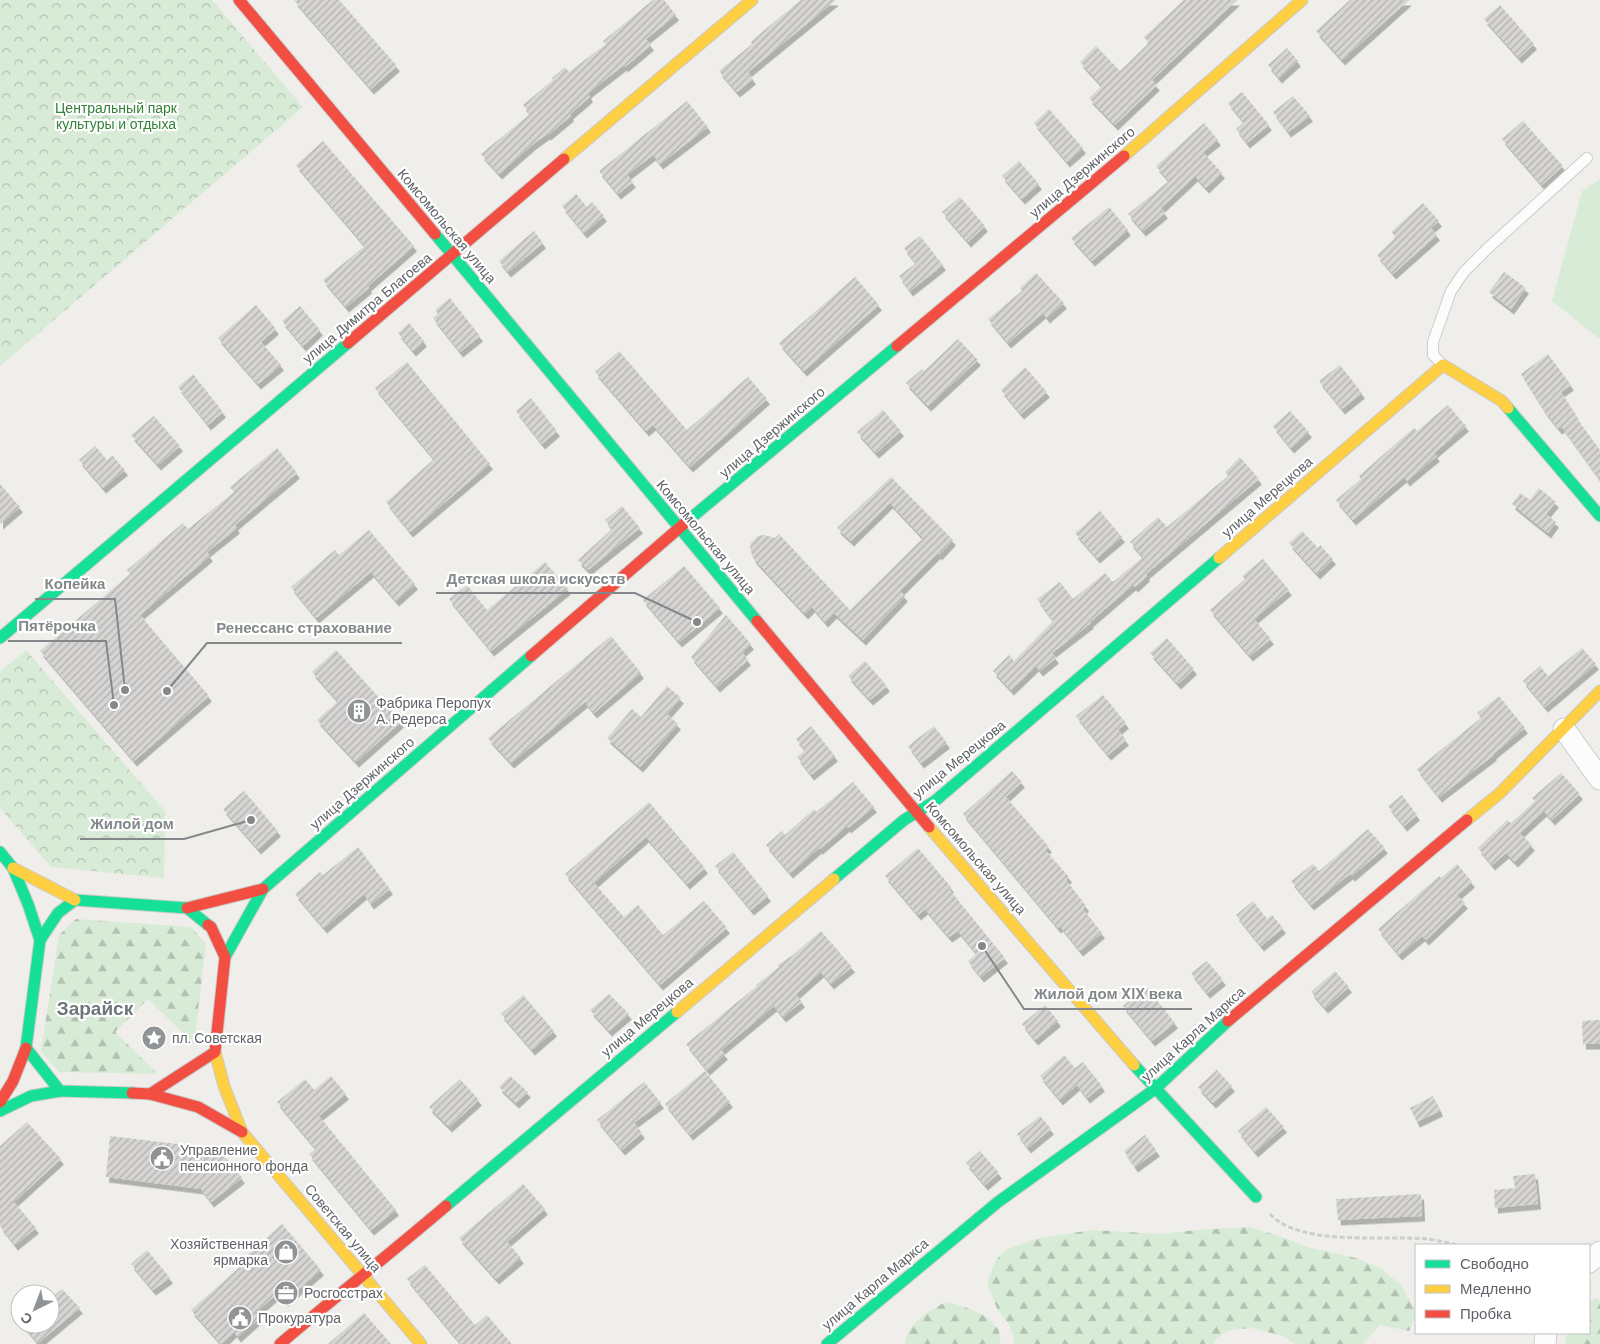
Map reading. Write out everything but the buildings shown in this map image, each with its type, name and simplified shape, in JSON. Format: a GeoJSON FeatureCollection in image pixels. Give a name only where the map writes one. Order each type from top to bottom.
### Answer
{"type":"FeatureCollection","features":[{"type":"Feature","properties":{"kind":"street","name":"Комсомольская улица"},"geometry":{"type":"LineString","coordinates":[[239,0],[916,812],[1155,1089],[1256,1197]]}},
{"type":"Feature","properties":{"kind":"street","name":"улица Димитра Благоева"},"geometry":{"type":"LineString","coordinates":[[0,638],[752,0]]}},
{"type":"Feature","properties":{"kind":"street","name":"улица Дзержинского"},"geometry":{"type":"LineString","coordinates":[[225,957],[263,889],[662,542],[680,529],[1154,131],[1302,0]]}},
{"type":"Feature","properties":{"kind":"street"},"geometry":{"type":"LineString","coordinates":[[1443,365],[1502,401],[1600,516]]}},
{"type":"Feature","properties":{"kind":"street","name":"улица Мерецкова"},"geometry":{"type":"LineString","coordinates":[[280,1344],[383,1260],[896,826],[935,801],[1443,365]]}},
{"type":"Feature","properties":{"kind":"street","name":"улица Карла Маркса"},"geometry":{"type":"LineString","coordinates":[[827,1344],[998,1202],[1155,1089],[1244,1007],[1500,793],[1600,691]]}},
{"type":"Feature","properties":{"kind":"street"},"geometry":{"type":"LineString","coordinates":[[1564,729],[1600,779]]}},
{"type":"Feature","properties":{"kind":"street"},"geometry":{"type":"LineString","coordinates":[[0,852],[13,868],[40,940],[26,1048],[13,1081],[0,1102]]}},
{"type":"Feature","properties":{"kind":"street"},"geometry":{"type":"LineString","coordinates":[[13,868],[75,900],[58,913],[40,940]]}},
{"type":"Feature","properties":{"kind":"street","name":"улица Дзержинского"},"geometry":{"type":"LineString","coordinates":[[75,900],[187,908],[263,889]]}},
{"type":"Feature","properties":{"kind":"street"},"geometry":{"type":"LineString","coordinates":[[150,1094],[215,1052],[225,957],[211,927],[187,908]]}},
{"type":"Feature","properties":{"kind":"street"},"geometry":{"type":"LineString","coordinates":[[0,1111],[31,1096],[60,1091],[26,1048]]}},
{"type":"Feature","properties":{"kind":"street","name":"Советская улица"},"geometry":{"type":"LineString","coordinates":[[215,1052],[224,1086],[242,1132],[421,1344]]}},
{"type":"Feature","properties":{"kind":"street","name":"Советская улица"},"geometry":{"type":"LineString","coordinates":[[60,1091],[150,1094],[198,1107],[242,1132]]}},
{"type":"Feature","properties":{"kind":"street"},"geometry":{"type":"LineString","coordinates":[[1590,1261],[1600,1252]]}},
{"type":"Feature","properties":{"kind":"lane"},"geometry":{"type":"LineString","coordinates":[[1443,365],[1433,355],[1433,342],[1451,291],[1464,272],[1587,158]]}},
{"type":"Feature","properties":{"kind":"path"},"geometry":{"type":"LineString","coordinates":[[1256,1197],[1272,1216],[1294,1230],[1318,1236],[1429,1239],[1453,1244]]}},
{"type":"Feature","properties":{"kind":"green space","name":"Центральный парк культуры и отдыха"},"geometry":{"type":"Polygon","coordinates":[[[0,0],[212,0],[303,107],[0,366],[0,0]]]}},
{"type":"Feature","properties":{"kind":"green space"},"geometry":{"type":"Polygon","coordinates":[[[1600,179],[1600,339],[1552,301],[1582,191],[1600,179]]]}},
{"type":"Feature","properties":{"kind":"green space"},"geometry":{"type":"Polygon","coordinates":[[[26,650],[165,811],[164,878],[51,867],[0,808],[0,672],[26,650]]]}},
{"type":"Feature","properties":{"kind":"green space"},"geometry":{"type":"Polygon","coordinates":[[[76,919],[191,927],[206,944],[194,1044],[148,999],[115,1032],[158,1074],[59,1072],[41,1051],[59,935],[76,919]]]}},
{"type":"Feature","properties":{"kind":"green space"},"geometry":{"type":"Polygon","coordinates":[[[1250,1227],[1307,1247],[1356,1258],[1380,1268],[1401,1285],[1415,1309],[1415,1317],[1409,1331],[1380,1325],[1363,1344],[1295,1344],[1283,1336],[1251,1328],[1230,1330],[1216,1338],[1214,1344],[1014,1344],[1009,1324],[998,1311],[987,1283],[996,1260],[1006,1250],[1036,1239],[1091,1230],[1163,1234],[1250,1227]]]}},
{"type":"Feature","properties":{"kind":"green space"},"geometry":{"type":"Polygon","coordinates":[[[1596,1298],[1600,1301],[1600,1344],[1565,1344],[1567,1334],[1590,1334],[1590,1301],[1596,1298]]]}},
{"type":"Feature","properties":{"kind":"green space"},"geometry":{"type":"Polygon","coordinates":[[[946,1302],[982,1314],[994,1323],[999,1332],[1001,1344],[905,1344],[914,1324],[933,1309],[946,1302]]]}},
{"type":"Feature","properties":{"kind":"traffic: fast"},"geometry":{"type":"LineString","coordinates":[[435,234],[757,621]]}},
{"type":"Feature","properties":{"kind":"traffic: fast"},"geometry":{"type":"LineString","coordinates":[[0,638],[348,343]]}},
{"type":"Feature","properties":{"kind":"traffic: fast"},"geometry":{"type":"LineString","coordinates":[[685,523],[897,346]]}},
{"type":"Feature","properties":{"kind":"traffic: fast"},"geometry":{"type":"LineString","coordinates":[[1508,408],[1600,516]]}},
{"type":"Feature","properties":{"kind":"traffic: fast"},"geometry":{"type":"LineString","coordinates":[[834,879],[904,820],[935,801],[1219,558]]}},
{"type":"Feature","properties":{"kind":"traffic: fast"},"geometry":{"type":"LineString","coordinates":[[225,957],[263,889],[531,656]]}},
{"type":"Feature","properties":{"kind":"traffic: fast"},"geometry":{"type":"LineString","coordinates":[[0,852],[13,868],[40,940],[26,1048],[60,1091],[132,1093]]}},
{"type":"Feature","properties":{"kind":"traffic: fast"},"geometry":{"type":"LineString","coordinates":[[40,940],[58,913],[75,900],[187,908],[208,925]]}},
{"type":"Feature","properties":{"kind":"traffic: fast"},"geometry":{"type":"LineString","coordinates":[[446,1206],[677,1012]]}},
{"type":"Feature","properties":{"kind":"traffic: fast"},"geometry":{"type":"LineString","coordinates":[[827,1344],[998,1202],[1155,1089],[1228,1021]]}},
{"type":"Feature","properties":{"kind":"traffic: fast"},"geometry":{"type":"LineString","coordinates":[[1134,1065],[1256,1197]]}},
{"type":"Feature","properties":{"kind":"traffic: fast"},"geometry":{"type":"LineString","coordinates":[[0,1111],[31,1096],[60,1091]]}},
{"type":"Feature","properties":{"kind":"traffic: slow"},"geometry":{"type":"LineString","coordinates":[[564,159],[752,0]]}},
{"type":"Feature","properties":{"kind":"traffic: slow"},"geometry":{"type":"LineString","coordinates":[[1124,156],[1302,0]]}},
{"type":"Feature","properties":{"kind":"traffic: slow"},"geometry":{"type":"LineString","coordinates":[[1219,558],[1443,365],[1502,401],[1508,408]]}},
{"type":"Feature","properties":{"kind":"traffic: slow"},"geometry":{"type":"LineString","coordinates":[[1467,820],[1500,793],[1600,691]]}},
{"type":"Feature","properties":{"kind":"traffic: slow"},"geometry":{"type":"LineString","coordinates":[[929,827],[1134,1065]]}},
{"type":"Feature","properties":{"kind":"traffic: slow"},"geometry":{"type":"LineString","coordinates":[[13,868],[75,900]]}},
{"type":"Feature","properties":{"kind":"traffic: slow"},"geometry":{"type":"LineString","coordinates":[[677,1012],[834,879]]}},
{"type":"Feature","properties":{"kind":"traffic: slow"},"geometry":{"type":"LineString","coordinates":[[215,1052],[224,1086],[242,1132],[421,1344]]}},
{"type":"Feature","properties":{"kind":"traffic: jam"},"geometry":{"type":"LineString","coordinates":[[239,0],[435,234]]}},
{"type":"Feature","properties":{"kind":"traffic: jam"},"geometry":{"type":"LineString","coordinates":[[897,346],[1124,156]]}},
{"type":"Feature","properties":{"kind":"traffic: jam"},"geometry":{"type":"LineString","coordinates":[[348,343],[564,159]]}},
{"type":"Feature","properties":{"kind":"traffic: jam"},"geometry":{"type":"LineString","coordinates":[[531,656],[685,523]]}},
{"type":"Feature","properties":{"kind":"traffic: jam"},"geometry":{"type":"LineString","coordinates":[[757,621],[929,827]]}},
{"type":"Feature","properties":{"kind":"traffic: jam"},"geometry":{"type":"LineString","coordinates":[[1228,1021],[1467,820]]}},
{"type":"Feature","properties":{"kind":"traffic: jam"},"geometry":{"type":"LineString","coordinates":[[187,908],[263,889]]}},
{"type":"Feature","properties":{"kind":"traffic: jam"},"geometry":{"type":"LineString","coordinates":[[132,1093],[150,1094],[215,1052],[225,957],[211,927],[208,925]]}},
{"type":"Feature","properties":{"kind":"traffic: jam"},"geometry":{"type":"LineString","coordinates":[[0,1102],[13,1081],[26,1048]]}},
{"type":"Feature","properties":{"kind":"traffic: jam"},"geometry":{"type":"LineString","coordinates":[[150,1094],[198,1107],[242,1132]]}},
{"type":"Feature","properties":{"kind":"traffic: jam"},"geometry":{"type":"LineString","coordinates":[[280,1344],[446,1206]]}},
{"type":"Feature","properties":{"kind":"place","name":"Детская школа искусств"},"geometry":{"type":"Point","coordinates":[697,622]}},
{"type":"Feature","properties":{"kind":"place","name":"Копейка"},"geometry":{"type":"Point","coordinates":[125,690]}},
{"type":"Feature","properties":{"kind":"place","name":"Ренессанс страхование"},"geometry":{"type":"Point","coordinates":[167,691]}},
{"type":"Feature","properties":{"kind":"place","name":"Пятёрочка"},"geometry":{"type":"Point","coordinates":[114,705]}},
{"type":"Feature","properties":{"kind":"place","name":"Фабрика Перопух А. Редерса"},"geometry":{"type":"Point","coordinates":[359,711]}},
{"type":"Feature","properties":{"kind":"place","name":"Жилой дом"},"geometry":{"type":"Point","coordinates":[251,820]}},
{"type":"Feature","properties":{"kind":"place","name":"Жилой дом XIX века"},"geometry":{"type":"Point","coordinates":[982,946]}},
{"type":"Feature","properties":{"kind":"place","name":"пл. Советская"},"geometry":{"type":"Point","coordinates":[154,1038]}},
{"type":"Feature","properties":{"kind":"place","name":"Управление пенсионного фонда"},"geometry":{"type":"Point","coordinates":[162,1158]}},
{"type":"Feature","properties":{"kind":"place","name":"Хозяйственная ярмарка"},"geometry":{"type":"Point","coordinates":[286,1252]}},
{"type":"Feature","properties":{"kind":"place","name":"Росгосстрах"},"geometry":{"type":"Point","coordinates":[286,1293]}},
{"type":"Feature","properties":{"kind":"place","name":"Прокуратура"},"geometry":{"type":"Point","coordinates":[240,1318]}},
{"type":"Feature","properties":{"kind":"district","name":"Зарайск"},"geometry":{"type":"Point","coordinates":[95,1008]}}]}
